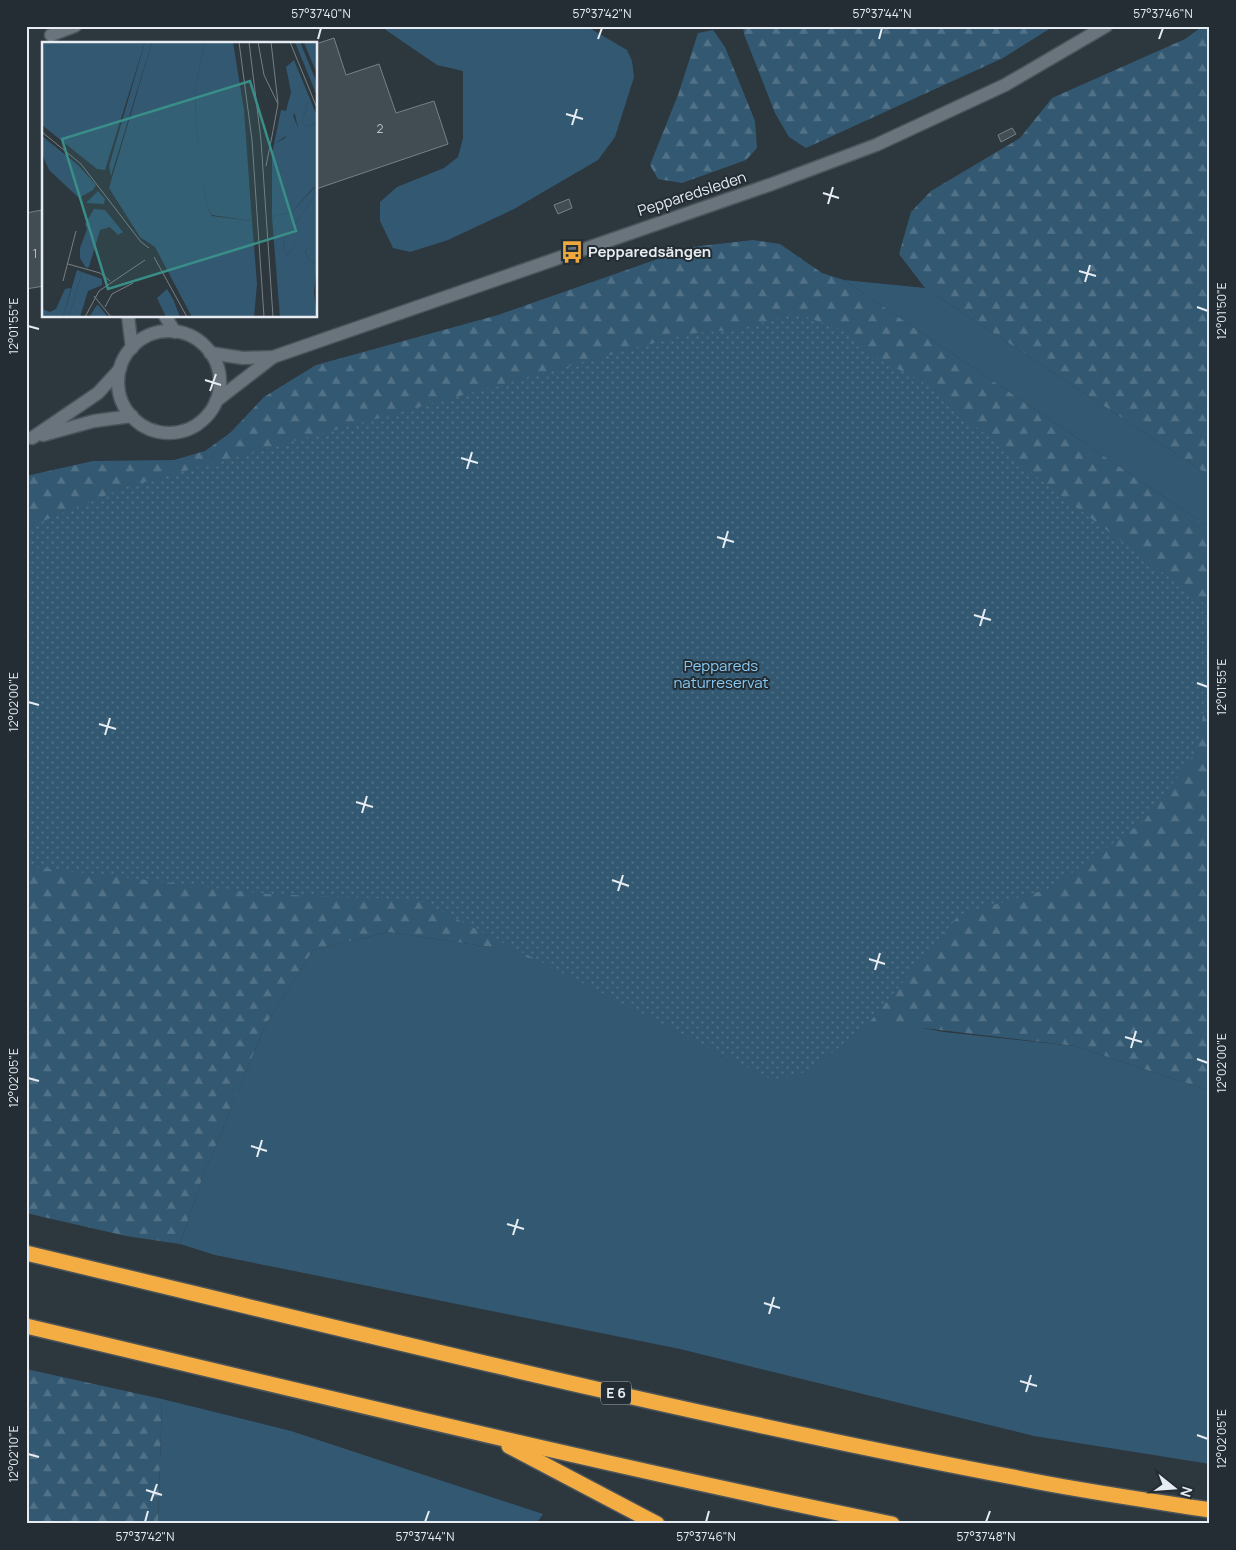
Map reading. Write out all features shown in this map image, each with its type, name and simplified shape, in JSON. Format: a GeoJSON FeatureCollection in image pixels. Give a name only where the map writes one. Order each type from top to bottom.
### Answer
{"type":"FeatureCollection","features":[{"type":"Feature","properties":{"kind":"highway","name":"E 6"},"geometry":{"type":"LineString","coordinates":[[26,1253],[503,1368],[786,1430],[1019,1479],[1210,1510]]}},
{"type":"Feature","properties":{"kind":"highway"},"geometry":{"type":"LineString","coordinates":[[26,1326],[490,1436],[768,1499],[892,1524]]}},
{"type":"Feature","properties":{"kind":"highway"},"geometry":{"type":"LineString","coordinates":[[490,1436],[657,1524]]}},
{"type":"Feature","properties":{"kind":"street"},"geometry":{"type":"LineString","coordinates":[[51,35],[75,26]]}},
{"type":"Feature","properties":{"kind":"street","name":"Pepparedsleden"},"geometry":{"type":"LineString","coordinates":[[210,353],[243,358],[273,356],[772,184],[876,145],[1005,85],[1106,26]]}},
{"type":"Feature","properties":{"kind":"street"},"geometry":{"type":"LineString","coordinates":[[128,318],[132,348]]}},
{"type":"Feature","properties":{"kind":"street"},"geometry":{"type":"LineString","coordinates":[[166,318],[176,332]]}},
{"type":"Feature","properties":{"kind":"street","name":"Pepparedsleden"},"geometry":{"type":"LineString","coordinates":[[29,439],[98,393],[120,369],[132,348],[155,334],[176,332],[195,339],[210,353],[220,376],[216,401],[211,410],[197,425],[178,432],[158,432],[139,423],[132,416],[120,394],[120,369]]}},
{"type":"Feature","properties":{"kind":"street","name":"Pepparedsleden"},"geometry":{"type":"LineString","coordinates":[[216,401],[273,356]]}},
{"type":"Feature","properties":{"kind":"street","name":"Pepparedsleden"},"geometry":{"type":"LineString","coordinates":[[29,439],[94,421],[132,416]]}},
{"type":"Feature","properties":{"kind":"green space"},"geometry":{"type":"Polygon","coordinates":[[[380,26],[586,26],[627,50],[632,61],[634,77],[615,137],[598,160],[514,209],[448,240],[410,252],[393,248],[380,221],[380,202],[397,187],[444,168],[458,157],[463,138],[463,71],[437,65],[380,26]]]}},
{"type":"Feature","properties":{"kind":"green space"},"geometry":{"type":"Polygon","coordinates":[[[743,26],[1054,26],[1003,58],[806,148],[789,137],[775,113],[744,34],[743,26]]]}},
{"type":"Feature","properties":{"kind":"green space"},"geometry":{"type":"Polygon","coordinates":[[[1203,26],[1210,26],[1210,476],[925,288],[899,254],[911,212],[931,191],[1020,138],[1052,98],[1185,39],[1203,26]]]}},
{"type":"Feature","properties":{"kind":"green space"},"geometry":{"type":"Polygon","coordinates":[[[713,30],[725,47],[755,121],[757,148],[746,160],[682,183],[658,179],[650,165],[678,95],[698,33],[713,30]]]}},
{"type":"Feature","properties":{"kind":"green space","name":"Peppareds naturreservat"},"geometry":{"type":"Polygon","coordinates":[[[753,240],[780,244],[822,273],[844,280],[1210,528],[1210,1091],[1075,1046],[779,1011],[640,989],[490,947],[388,932],[313,950],[265,1026],[202,1179],[180,1244],[126,1236],[26,1213],[26,476],[93,461],[174,460],[205,451],[230,433],[264,397],[316,365],[498,315],[692,247],[753,240]]]}},
{"type":"Feature","properties":{"kind":"green space"},"geometry":{"type":"Polygon","coordinates":[[[844,280],[925,288],[1210,476],[1210,528],[844,280]]]}},
{"type":"Feature","properties":{"kind":"green space","name":"Peppareds naturreservat"},"geometry":{"type":"Polygon","coordinates":[[[796,313],[847,332],[877,358],[928,385],[929,388],[1048,486],[1210,608],[1210,680],[1196,752],[1145,820],[1051,888],[959,915],[868,1024],[809,1071],[773,1080],[419,900],[267,894],[26,866],[26,528],[126,487],[687,334],[740,329],[796,313]]]}},
{"type":"Feature","properties":{"kind":"green space"},"geometry":{"type":"Polygon","coordinates":[[[388,932],[490,947],[944,1032],[1075,1046],[1210,1091],[1210,1464],[1034,1436],[680,1349],[215,1255],[180,1244],[202,1179],[265,1026],[313,950],[388,932]]]}},
{"type":"Feature","properties":{"kind":"green space"},"geometry":{"type":"Polygon","coordinates":[[[26,1369],[162,1399],[158,1524],[26,1524],[26,1369]]]}},
{"type":"Feature","properties":{"kind":"green space"},"geometry":{"type":"Polygon","coordinates":[[[162,1399],[291,1431],[543,1514],[536,1524],[158,1524],[162,1399]]]}},
{"type":"Feature","properties":{"kind":"building"},"geometry":{"type":"Polygon","coordinates":[[[334,38],[346,75],[379,64],[396,113],[434,101],[448,144],[318,188],[318,43],[334,38]]]}},
{"type":"Feature","properties":{"kind":"building"},"geometry":{"type":"Polygon","coordinates":[[[1012,128],[1016,134],[1001,142],[998,135],[1012,128]]]}},
{"type":"Feature","properties":{"kind":"building"},"geometry":{"type":"Polygon","coordinates":[[[569,199],[572,208],[558,214],[554,205],[569,199]]]}},
{"type":"Feature","properties":{"kind":"building"},"geometry":{"type":"Polygon","coordinates":[[[42,210],[42,286],[26,289],[26,213],[42,210]]]}},
{"type":"Feature","properties":{"kind":"place","name":"Pepparedsängen"},"geometry":{"type":"Point","coordinates":[572,252]}}]}
